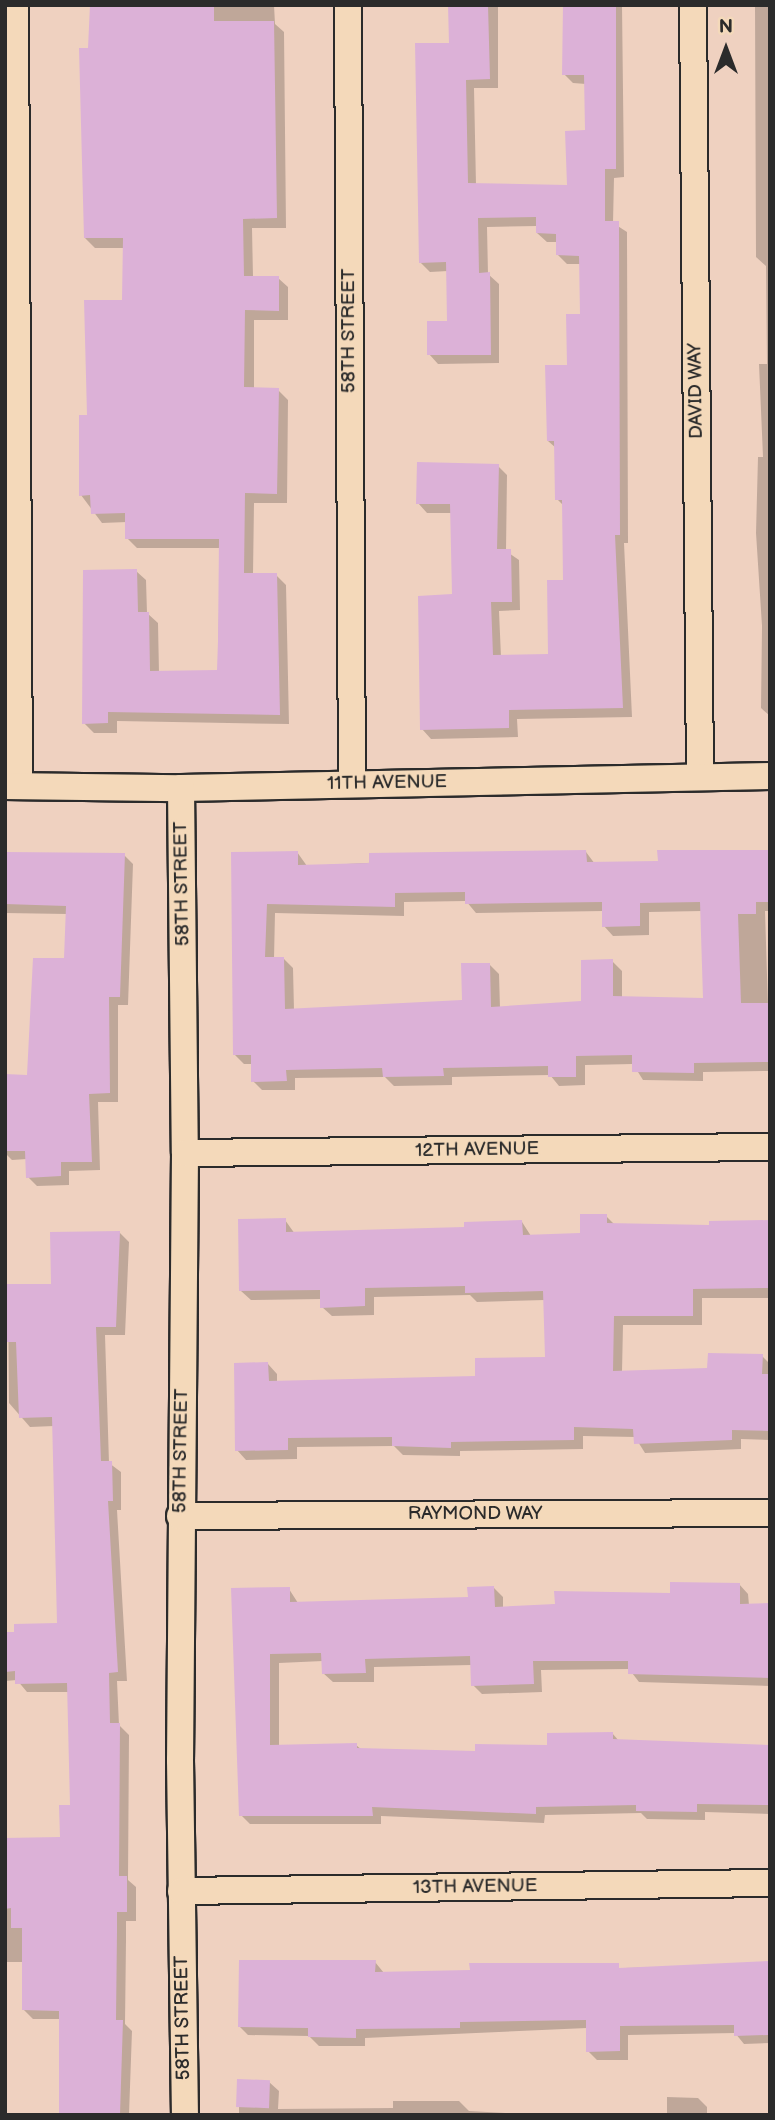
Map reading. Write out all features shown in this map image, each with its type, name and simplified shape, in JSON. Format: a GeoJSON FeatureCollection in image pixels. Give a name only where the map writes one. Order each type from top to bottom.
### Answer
{"type":"FeatureCollection","features":[{"type":"Feature","properties":{"kind":"street"},"geometry":{"type":"LineString","coordinates":[[12,786],[15,5]]}},
{"type":"Feature","properties":{"kind":"street","name":"58TH STREET"},"geometry":{"type":"LineString","coordinates":[[348,5],[352,783]]}},
{"type":"Feature","properties":{"kind":"street","name":"DAVID WAY"},"geometry":{"type":"LineString","coordinates":[[693,5],[700,778]]}},
{"type":"Feature","properties":{"kind":"street","name":"11TH AVENUE"},"geometry":{"type":"LineString","coordinates":[[12,786],[181,788],[770,776]]}},
{"type":"Feature","properties":{"kind":"street","name":"58TH STREET"},"geometry":{"type":"LineString","coordinates":[[181,788],[185,1153],[180,1516],[181,1891],[185,2115]]}},
{"type":"Feature","properties":{"kind":"street","name":"12TH AVENUE"},"geometry":{"type":"LineString","coordinates":[[185,1153],[770,1147]]}},
{"type":"Feature","properties":{"kind":"street","name":"RAYMOND WAY"},"geometry":{"type":"LineString","coordinates":[[180,1516],[770,1513]]}},
{"type":"Feature","properties":{"kind":"street","name":"13TH AVENUE"},"geometry":{"type":"LineString","coordinates":[[181,1891],[770,1883]]}},
{"type":"Feature","properties":{"kind":"building"},"geometry":{"type":"Polygon","coordinates":[[[90,5],[214,5],[214,21],[274,21],[277,218],[243,219],[244,276],[279,276],[279,311],[245,310],[244,387],[279,388],[277,494],[245,493],[244,573],[277,573],[280,715],[108,712],[108,723],[82,724],[83,570],[137,569],[138,612],[149,612],[150,671],[217,670],[218,641],[219,539],[125,539],[125,513],[91,514],[90,495],[79,496],[79,415],[87,415],[84,300],[122,300],[123,238],[84,238],[79,48],[88,48],[90,5]]]}},
{"type":"Feature","properties":{"kind":"building"},"geometry":{"type":"Polygon","coordinates":[[[448,5],[488,5],[490,79],[466,80],[468,183],[567,185],[565,131],[585,130],[584,75],[562,75],[563,5],[616,5],[616,169],[605,169],[605,221],[619,221],[620,535],[615,535],[623,708],[509,710],[509,728],[420,730],[418,596],[452,594],[450,504],[416,504],[417,462],[499,464],[497,549],[511,549],[512,602],[491,602],[493,655],[548,654],[547,580],[563,580],[562,500],[555,500],[554,441],[547,441],[545,365],[567,365],[566,314],[580,314],[579,256],[556,255],[556,234],[536,233],[536,217],[478,218],[479,273],[490,272],[491,355],[427,355],[427,321],[447,321],[446,262],[419,263],[415,43],[449,43],[448,5]]]}},
{"type":"Feature","properties":{"kind":"building"},"geometry":{"type":"Polygon","coordinates":[[[586,850],[587,862],[658,861],[657,850],[770,850],[770,902],[756,902],[756,914],[738,914],[741,1003],[770,1003],[770,1062],[694,1063],[694,1073],[632,1072],[632,1055],[576,1056],[576,1077],[548,1077],[548,1066],[443,1068],[444,1076],[383,1077],[382,1068],[286,1070],[287,1081],[251,1082],[251,1055],[233,1055],[231,852],[298,851],[298,865],[369,863],[369,853],[586,850]],[[465,892],[395,893],[395,907],[267,904],[265,957],[284,957],[285,1009],[462,1000],[461,963],[490,963],[491,1007],[581,1001],[581,960],[613,959],[613,996],[703,998],[700,902],[640,903],[640,926],[602,927],[602,902],[465,904],[465,892]]]}},
{"type":"Feature","properties":{"kind":"building"},"geometry":{"type":"Polygon","coordinates":[[[5,852],[125,853],[120,997],[109,997],[110,1093],[89,1094],[92,1162],[61,1162],[61,1176],[26,1178],[25,1151],[5,1151],[5,1074],[27,1075],[33,958],[64,958],[66,906],[5,904],[5,852]]]}},
{"type":"Feature","properties":{"kind":"building"},"geometry":{"type":"Polygon","coordinates":[[[580,1214],[607,1214],[607,1223],[709,1225],[709,1221],[770,1220],[770,1288],[693,1289],[693,1316],[614,1316],[613,1371],[707,1368],[708,1353],[763,1354],[762,1374],[770,1374],[770,1431],[732,1430],[732,1440],[634,1444],[633,1429],[574,1427],[574,1440],[451,1442],[451,1448],[392,1446],[392,1437],[288,1438],[288,1450],[235,1451],[234,1363],[268,1362],[269,1381],[475,1376],[475,1358],[545,1357],[543,1291],[465,1293],[465,1286],[365,1288],[365,1306],[320,1308],[320,1290],[239,1291],[238,1219],[286,1218],[286,1232],[464,1227],[464,1222],[522,1220],[523,1235],[580,1233],[580,1214]]]}},
{"type":"Feature","properties":{"kind":"building"},"geometry":{"type":"Polygon","coordinates":[[[120,1231],[116,1327],[96,1327],[101,1461],[112,1461],[113,1501],[108,1501],[118,1672],[109,1673],[110,1723],[120,1723],[119,1876],[127,1876],[127,1912],[117,1912],[116,2020],[123,2020],[120,2115],[59,2115],[59,2011],[22,2010],[22,1928],[11,1928],[11,1908],[5,1909],[5,1838],[60,1837],[59,1805],[70,1805],[67,1683],[15,1684],[15,1671],[5,1672],[5,1632],[14,1632],[14,1624],[57,1623],[52,1417],[19,1418],[16,1342],[7,1342],[7,1284],[51,1284],[50,1232],[120,1231]]]}},
{"type":"Feature","properties":{"kind":"building"},"geometry":{"type":"Polygon","coordinates":[[[670,1582],[740,1583],[740,1604],[770,1603],[770,1678],[628,1674],[628,1661],[533,1661],[534,1684],[471,1686],[470,1656],[365,1659],[366,1673],[322,1674],[321,1653],[270,1654],[270,1745],[357,1743],[357,1748],[475,1751],[475,1744],[547,1745],[547,1733],[613,1732],[613,1739],[770,1745],[770,1805],[697,1804],[697,1812],[636,1811],[636,1805],[536,1807],[536,1814],[372,1807],[373,1816],[239,1816],[231,1588],[290,1587],[290,1602],[468,1597],[467,1587],[494,1586],[495,1607],[555,1604],[554,1591],[670,1593],[670,1582]]]}},
{"type":"Feature","properties":{"kind":"building"},"geometry":{"type":"Polygon","coordinates":[[[239,1960],[376,1960],[375,1972],[470,1970],[469,1963],[619,1963],[619,1968],[770,1961],[768,2035],[734,2036],[734,2025],[620,2026],[620,2051],[586,2052],[586,2020],[460,2022],[460,2028],[356,2029],[356,2038],[308,2037],[308,2028],[238,2027],[239,1960]]]}},
{"type":"Feature","properties":{"kind":"building"},"geometry":{"type":"Polygon","coordinates":[[[237,2079],[270,2080],[269,2108],[236,2107],[237,2079]]]}}]}
